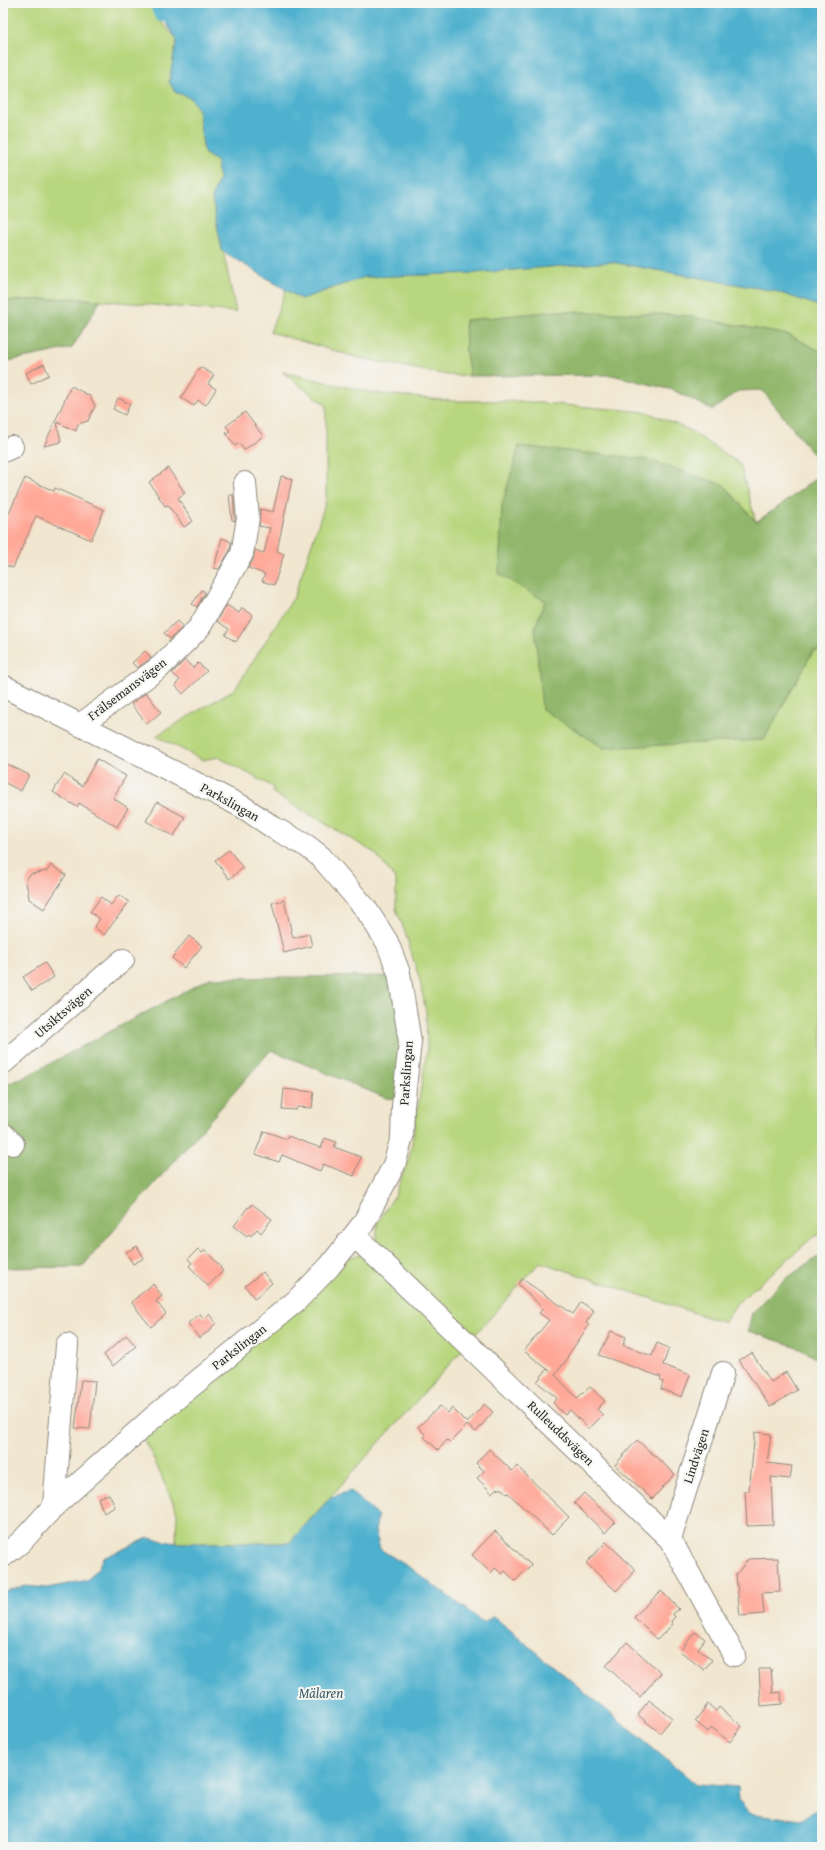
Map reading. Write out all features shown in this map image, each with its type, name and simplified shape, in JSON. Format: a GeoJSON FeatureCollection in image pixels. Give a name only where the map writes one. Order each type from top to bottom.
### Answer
{"type":"FeatureCollection","features":[{"type":"Feature","properties":{"kind":"street","name":"Frälsemansvägen"},"geometry":{"type":"LineString","coordinates":[[80,725],[160,667],[199,628],[242,554],[248,518],[245,483]]}},
{"type":"Feature","properties":{"kind":"street","name":"Parkslingan"},"geometry":{"type":"LineString","coordinates":[[3,1556],[21,1542],[54,1506],[156,1415],[296,1301],[329,1267],[355,1236],[378,1198],[394,1165],[402,1137],[403,1106],[410,1042],[399,973],[387,942],[366,909],[321,857],[307,846],[274,828],[243,807],[80,725],[4,689]]}},
{"type":"Feature","properties":{"kind":"street","name":"Utsiktsvägen"},"geometry":{"type":"LineString","coordinates":[[3,1063],[123,960]]}},
{"type":"Feature","properties":{"kind":"street","name":"Rulleuddsvägen"},"geometry":{"type":"LineString","coordinates":[[355,1236],[670,1539],[734,1655]]}},
{"type":"Feature","properties":{"kind":"street"},"geometry":{"type":"LineString","coordinates":[[54,1506],[67,1345]]}},
{"type":"Feature","properties":{"kind":"street","name":"Lindvägen"},"geometry":{"type":"LineString","coordinates":[[670,1539],[723,1373]]}},
{"type":"Feature","properties":{"kind":"green space"},"geometry":{"type":"Polygon","coordinates":[[[3,3],[150,3],[157,18],[177,39],[169,81],[175,92],[191,98],[198,109],[204,152],[217,162],[219,178],[212,198],[236,312],[72,298],[3,301],[3,3]]]}},
{"type":"Feature","properties":{"kind":"green space"},"geometry":{"type":"Polygon","coordinates":[[[611,262],[775,291],[822,307],[822,352],[789,335],[465,320],[466,353],[470,376],[447,375],[359,358],[270,332],[286,290],[301,299],[365,277],[475,273],[611,262]]]}},
{"type":"Feature","properties":{"kind":"green space"},"geometry":{"type":"Polygon","coordinates":[[[72,298],[101,300],[72,348],[3,362],[3,301],[72,298]]]}},
{"type":"Feature","properties":{"kind":"green space"},"geometry":{"type":"Polygon","coordinates":[[[556,311],[683,315],[789,335],[822,352],[822,465],[762,390],[738,391],[713,410],[673,390],[612,375],[470,376],[466,353],[465,320],[556,311]]]}},
{"type":"Feature","properties":{"kind":"green space"},"geometry":{"type":"Polygon","coordinates":[[[282,372],[373,393],[452,401],[518,401],[647,412],[689,430],[740,464],[756,522],[724,485],[545,601],[535,628],[763,740],[813,651],[822,650],[822,1234],[813,1237],[736,1304],[725,1323],[540,1262],[472,1338],[377,1247],[377,1224],[395,1195],[410,1155],[427,1051],[426,1012],[420,981],[405,932],[396,909],[396,880],[375,853],[273,793],[273,787],[218,757],[203,760],[156,736],[235,689],[294,597],[326,501],[326,405],[282,372]]]}},
{"type":"Feature","properties":{"kind":"green space"},"geometry":{"type":"Polygon","coordinates":[[[519,446],[645,459],[724,485],[756,522],[784,503],[822,473],[822,650],[813,651],[764,740],[604,748],[542,709],[535,628],[545,601],[499,574],[502,505],[519,446]]]}},
{"type":"Feature","properties":{"kind":"green space"},"geometry":{"type":"Polygon","coordinates":[[[395,976],[400,1003],[400,1099],[386,1098],[271,1050],[82,1267],[3,1268],[3,1085],[21,1079],[210,978],[395,976]]]}},
{"type":"Feature","properties":{"kind":"green space"},"geometry":{"type":"Polygon","coordinates":[[[360,1254],[464,1348],[289,1543],[176,1543],[177,1512],[153,1457],[141,1435],[337,1262],[360,1254]]]}},
{"type":"Feature","properties":{"kind":"green space"},"geometry":{"type":"Polygon","coordinates":[[[822,1254],[822,1362],[800,1348],[748,1331],[752,1312],[784,1280],[822,1254]]]}},
{"type":"Feature","properties":{"kind":"water"},"geometry":{"type":"Polygon","coordinates":[[[174,3],[822,3],[822,307],[775,291],[611,262],[475,273],[365,277],[301,299],[222,251],[212,198],[219,178],[217,162],[204,153],[198,109],[191,98],[175,92],[169,81],[177,39],[161,16],[174,3]]]}},
{"type":"Feature","properties":{"kind":"water","name":"Mälaren"},"geometry":{"type":"Polygon","coordinates":[[[351,1491],[378,1516],[375,1531],[380,1549],[412,1569],[484,1623],[493,1616],[696,1784],[738,1787],[739,1800],[748,1813],[801,1820],[822,1806],[822,1847],[3,1847],[3,1593],[25,1586],[47,1588],[88,1580],[98,1568],[103,1558],[148,1538],[176,1543],[289,1543],[331,1497],[351,1491]]]}},
{"type":"Feature","properties":{"kind":"building"},"geometry":{"type":"Polygon","coordinates":[[[44,364],[49,375],[31,384],[26,373],[44,364]]]}},
{"type":"Feature","properties":{"kind":"building"},"geometry":{"type":"Polygon","coordinates":[[[200,367],[214,375],[208,384],[216,389],[206,405],[198,400],[194,406],[181,398],[200,367]]]}},
{"type":"Feature","properties":{"kind":"building"},"geometry":{"type":"Polygon","coordinates":[[[71,386],[90,396],[95,406],[88,421],[78,424],[76,431],[57,422],[61,442],[44,446],[71,386]]]}},
{"type":"Feature","properties":{"kind":"building"},"geometry":{"type":"Polygon","coordinates":[[[118,398],[130,404],[125,415],[113,409],[118,398]]]}},
{"type":"Feature","properties":{"kind":"building"},"geometry":{"type":"Polygon","coordinates":[[[245,412],[263,436],[244,450],[239,443],[235,446],[226,433],[230,431],[226,426],[245,412]]]}},
{"type":"Feature","properties":{"kind":"building"},"geometry":{"type":"Polygon","coordinates":[[[168,468],[185,493],[178,498],[193,521],[184,527],[168,505],[165,506],[149,482],[168,468]]]}},
{"type":"Feature","properties":{"kind":"building"},"geometry":{"type":"Polygon","coordinates":[[[281,476],[292,479],[277,551],[284,554],[274,585],[262,581],[265,574],[248,568],[253,560],[255,550],[264,553],[270,528],[259,526],[260,509],[273,512],[281,476]]]}},
{"type":"Feature","properties":{"kind":"building"},"geometry":{"type":"Polygon","coordinates":[[[25,478],[54,491],[55,488],[104,510],[91,540],[36,516],[13,568],[3,564],[3,526],[25,478]]]}},
{"type":"Feature","properties":{"kind":"building"},"geometry":{"type":"Polygon","coordinates":[[[229,495],[233,495],[235,521],[232,520],[229,495]]]}},
{"type":"Feature","properties":{"kind":"building"},"geometry":{"type":"Polygon","coordinates":[[[222,538],[231,542],[230,550],[219,569],[214,568],[222,538]]]}},
{"type":"Feature","properties":{"kind":"building"},"geometry":{"type":"Polygon","coordinates":[[[202,590],[205,592],[197,607],[192,604],[202,590]]]}},
{"type":"Feature","properties":{"kind":"building"},"geometry":{"type":"Polygon","coordinates":[[[227,605],[239,613],[242,608],[253,615],[236,642],[225,635],[229,629],[217,621],[227,605]]]}},
{"type":"Feature","properties":{"kind":"building"},"geometry":{"type":"Polygon","coordinates":[[[177,621],[183,627],[170,639],[164,633],[177,621]]]}},
{"type":"Feature","properties":{"kind":"building"},"geometry":{"type":"Polygon","coordinates":[[[145,651],[151,658],[137,668],[132,663],[145,651]]]}},
{"type":"Feature","properties":{"kind":"building"},"geometry":{"type":"Polygon","coordinates":[[[185,660],[193,668],[198,663],[207,671],[183,694],[175,685],[180,680],[172,673],[185,660]]]}},
{"type":"Feature","properties":{"kind":"building"},"geometry":{"type":"Polygon","coordinates":[[[146,693],[161,712],[147,724],[131,704],[146,693]]]}},
{"type":"Feature","properties":{"kind":"building"},"geometry":{"type":"Polygon","coordinates":[[[97,759],[126,776],[113,798],[128,808],[117,827],[79,803],[77,807],[53,792],[64,774],[82,786],[97,759]]]}},
{"type":"Feature","properties":{"kind":"building"},"geometry":{"type":"Polygon","coordinates":[[[3,762],[29,775],[21,791],[3,782],[3,762]]]}},
{"type":"Feature","properties":{"kind":"building"},"geometry":{"type":"Polygon","coordinates":[[[157,802],[185,817],[174,836],[146,821],[157,802]]]}},
{"type":"Feature","properties":{"kind":"building"},"geometry":{"type":"Polygon","coordinates":[[[229,850],[243,868],[229,879],[215,860],[229,850]]]}},
{"type":"Feature","properties":{"kind":"building"},"geometry":{"type":"Polygon","coordinates":[[[51,865],[66,875],[44,909],[29,899],[26,884],[27,878],[31,874],[47,871],[51,865]]]}},
{"type":"Feature","properties":{"kind":"building"},"geometry":{"type":"Polygon","coordinates":[[[119,895],[129,902],[104,935],[94,927],[100,919],[90,912],[101,897],[111,905],[119,895]]]}},
{"type":"Feature","properties":{"kind":"building"},"geometry":{"type":"Polygon","coordinates":[[[284,900],[293,938],[309,934],[312,946],[284,953],[272,903],[284,900]]]}},
{"type":"Feature","properties":{"kind":"building"},"geometry":{"type":"Polygon","coordinates":[[[189,936],[202,946],[184,968],[172,958],[189,936]]]}},
{"type":"Feature","properties":{"kind":"building"},"geometry":{"type":"Polygon","coordinates":[[[45,963],[54,977],[32,991],[23,977],[45,963]]]}},
{"type":"Feature","properties":{"kind":"building"},"geometry":{"type":"Polygon","coordinates":[[[284,1089],[314,1092],[312,1108],[297,1107],[296,1110],[282,1109],[284,1089]]]}},
{"type":"Feature","properties":{"kind":"building"},"geometry":{"type":"Polygon","coordinates":[[[264,1131],[287,1139],[288,1136],[321,1148],[325,1138],[336,1142],[334,1147],[361,1157],[354,1176],[323,1164],[320,1171],[282,1155],[279,1162],[255,1154],[264,1131]]]}},
{"type":"Feature","properties":{"kind":"building"},"geometry":{"type":"Polygon","coordinates":[[[252,1204],[272,1219],[261,1233],[257,1229],[251,1236],[249,1234],[247,1236],[234,1226],[252,1204]]]}},
{"type":"Feature","properties":{"kind":"building"},"geometry":{"type":"Polygon","coordinates":[[[137,1246],[144,1258],[133,1264],[126,1252],[137,1246]]]}},
{"type":"Feature","properties":{"kind":"building"},"geometry":{"type":"Polygon","coordinates":[[[198,1249],[202,1253],[205,1250],[223,1271],[208,1286],[189,1266],[192,1263],[188,1259],[198,1249]]]}},
{"type":"Feature","properties":{"kind":"building"},"geometry":{"type":"Polygon","coordinates":[[[263,1272],[272,1283],[255,1299],[245,1286],[263,1272]]]}},
{"type":"Feature","properties":{"kind":"building"},"geometry":{"type":"Polygon","coordinates":[[[522,1279],[573,1314],[581,1302],[594,1311],[586,1323],[589,1325],[555,1375],[577,1398],[590,1387],[605,1401],[597,1409],[603,1415],[589,1429],[570,1410],[565,1415],[553,1403],[557,1398],[537,1382],[547,1369],[550,1371],[524,1351],[549,1320],[539,1313],[543,1308],[518,1284],[522,1279]]]}},
{"type":"Feature","properties":{"kind":"building"},"geometry":{"type":"Polygon","coordinates":[[[153,1284],[162,1296],[156,1301],[166,1314],[151,1327],[131,1302],[153,1284]]]}},
{"type":"Feature","properties":{"kind":"building"},"geometry":{"type":"Polygon","coordinates":[[[200,1314],[204,1318],[209,1314],[216,1323],[211,1328],[212,1329],[199,1338],[188,1323],[200,1314]]]}},
{"type":"Feature","properties":{"kind":"building"},"geometry":{"type":"Polygon","coordinates":[[[611,1331],[626,1337],[623,1345],[652,1356],[657,1343],[669,1348],[663,1365],[690,1375],[682,1397],[661,1389],[663,1382],[660,1380],[661,1377],[599,1355],[611,1331]]]}},
{"type":"Feature","properties":{"kind":"building"},"geometry":{"type":"Polygon","coordinates":[[[126,1335],[136,1346],[113,1366],[104,1355],[126,1335]]]}},
{"type":"Feature","properties":{"kind":"building"},"geometry":{"type":"Polygon","coordinates":[[[752,1353],[771,1382],[786,1372],[797,1390],[770,1407],[739,1360],[752,1353]]]}},
{"type":"Feature","properties":{"kind":"building"},"geometry":{"type":"Polygon","coordinates":[[[81,1380],[95,1381],[90,1429],[75,1428],[81,1380]]]}},
{"type":"Feature","properties":{"kind":"building"},"geometry":{"type":"Polygon","coordinates":[[[484,1404],[493,1412],[476,1432],[467,1425],[450,1442],[447,1440],[438,1450],[424,1437],[426,1435],[418,1427],[440,1406],[448,1413],[452,1408],[467,1423],[484,1404]]]}},
{"type":"Feature","properties":{"kind":"building"},"geometry":{"type":"Polygon","coordinates":[[[755,1432],[771,1434],[767,1463],[792,1466],[790,1479],[771,1477],[773,1525],[747,1526],[745,1491],[749,1491],[755,1432]]]}},
{"type":"Feature","properties":{"kind":"building"},"geometry":{"type":"Polygon","coordinates":[[[637,1440],[675,1474],[652,1499],[615,1465],[637,1440]]]}},
{"type":"Feature","properties":{"kind":"building"},"geometry":{"type":"Polygon","coordinates":[[[489,1449],[512,1471],[517,1466],[569,1517],[552,1535],[508,1493],[507,1494],[501,1488],[499,1490],[497,1488],[492,1493],[477,1478],[484,1471],[476,1463],[489,1449]]]}},
{"type":"Feature","properties":{"kind":"building"},"geometry":{"type":"Polygon","coordinates":[[[584,1493],[615,1522],[605,1533],[574,1503],[584,1493]]]}},
{"type":"Feature","properties":{"kind":"building"},"geometry":{"type":"Polygon","coordinates":[[[109,1494],[115,1507],[104,1513],[98,1498],[109,1494]]]}},
{"type":"Feature","properties":{"kind":"building"},"geometry":{"type":"Polygon","coordinates":[[[495,1531],[531,1565],[515,1581],[505,1571],[502,1574],[495,1568],[491,1573],[472,1555],[495,1531]]]}},
{"type":"Feature","properties":{"kind":"building"},"geometry":{"type":"Polygon","coordinates":[[[606,1542],[636,1570],[616,1591],[586,1563],[606,1542]]]}},
{"type":"Feature","properties":{"kind":"building"},"geometry":{"type":"Polygon","coordinates":[[[778,1558],[780,1592],[762,1593],[764,1614],[740,1616],[736,1575],[748,1559],[778,1558]]]}},
{"type":"Feature","properties":{"kind":"building"},"geometry":{"type":"Polygon","coordinates":[[[661,1591],[679,1609],[673,1614],[675,1617],[671,1621],[673,1624],[657,1640],[634,1617],[661,1591]]]}},
{"type":"Feature","properties":{"kind":"building"},"geometry":{"type":"Polygon","coordinates":[[[695,1632],[705,1639],[698,1649],[712,1660],[704,1670],[680,1651],[695,1632]]]}},
{"type":"Feature","properties":{"kind":"building"},"geometry":{"type":"Polygon","coordinates":[[[627,1642],[661,1673],[640,1697],[606,1666],[627,1642]]]}},
{"type":"Feature","properties":{"kind":"building"},"geometry":{"type":"Polygon","coordinates":[[[759,1669],[771,1669],[773,1693],[781,1692],[782,1704],[761,1706],[759,1669]]]}},
{"type":"Feature","properties":{"kind":"building"},"geometry":{"type":"Polygon","coordinates":[[[649,1700],[672,1718],[660,1733],[638,1715],[649,1700]]]}},
{"type":"Feature","properties":{"kind":"building"},"geometry":{"type":"Polygon","coordinates":[[[708,1704],[716,1711],[719,1707],[742,1726],[730,1742],[711,1727],[708,1732],[695,1721],[708,1704]]]}},
{"type":"Feature","properties":{"kind":"waterway"},"geometry":{"type":"LineString","coordinates":[[157,3],[162,14]]}}]}
